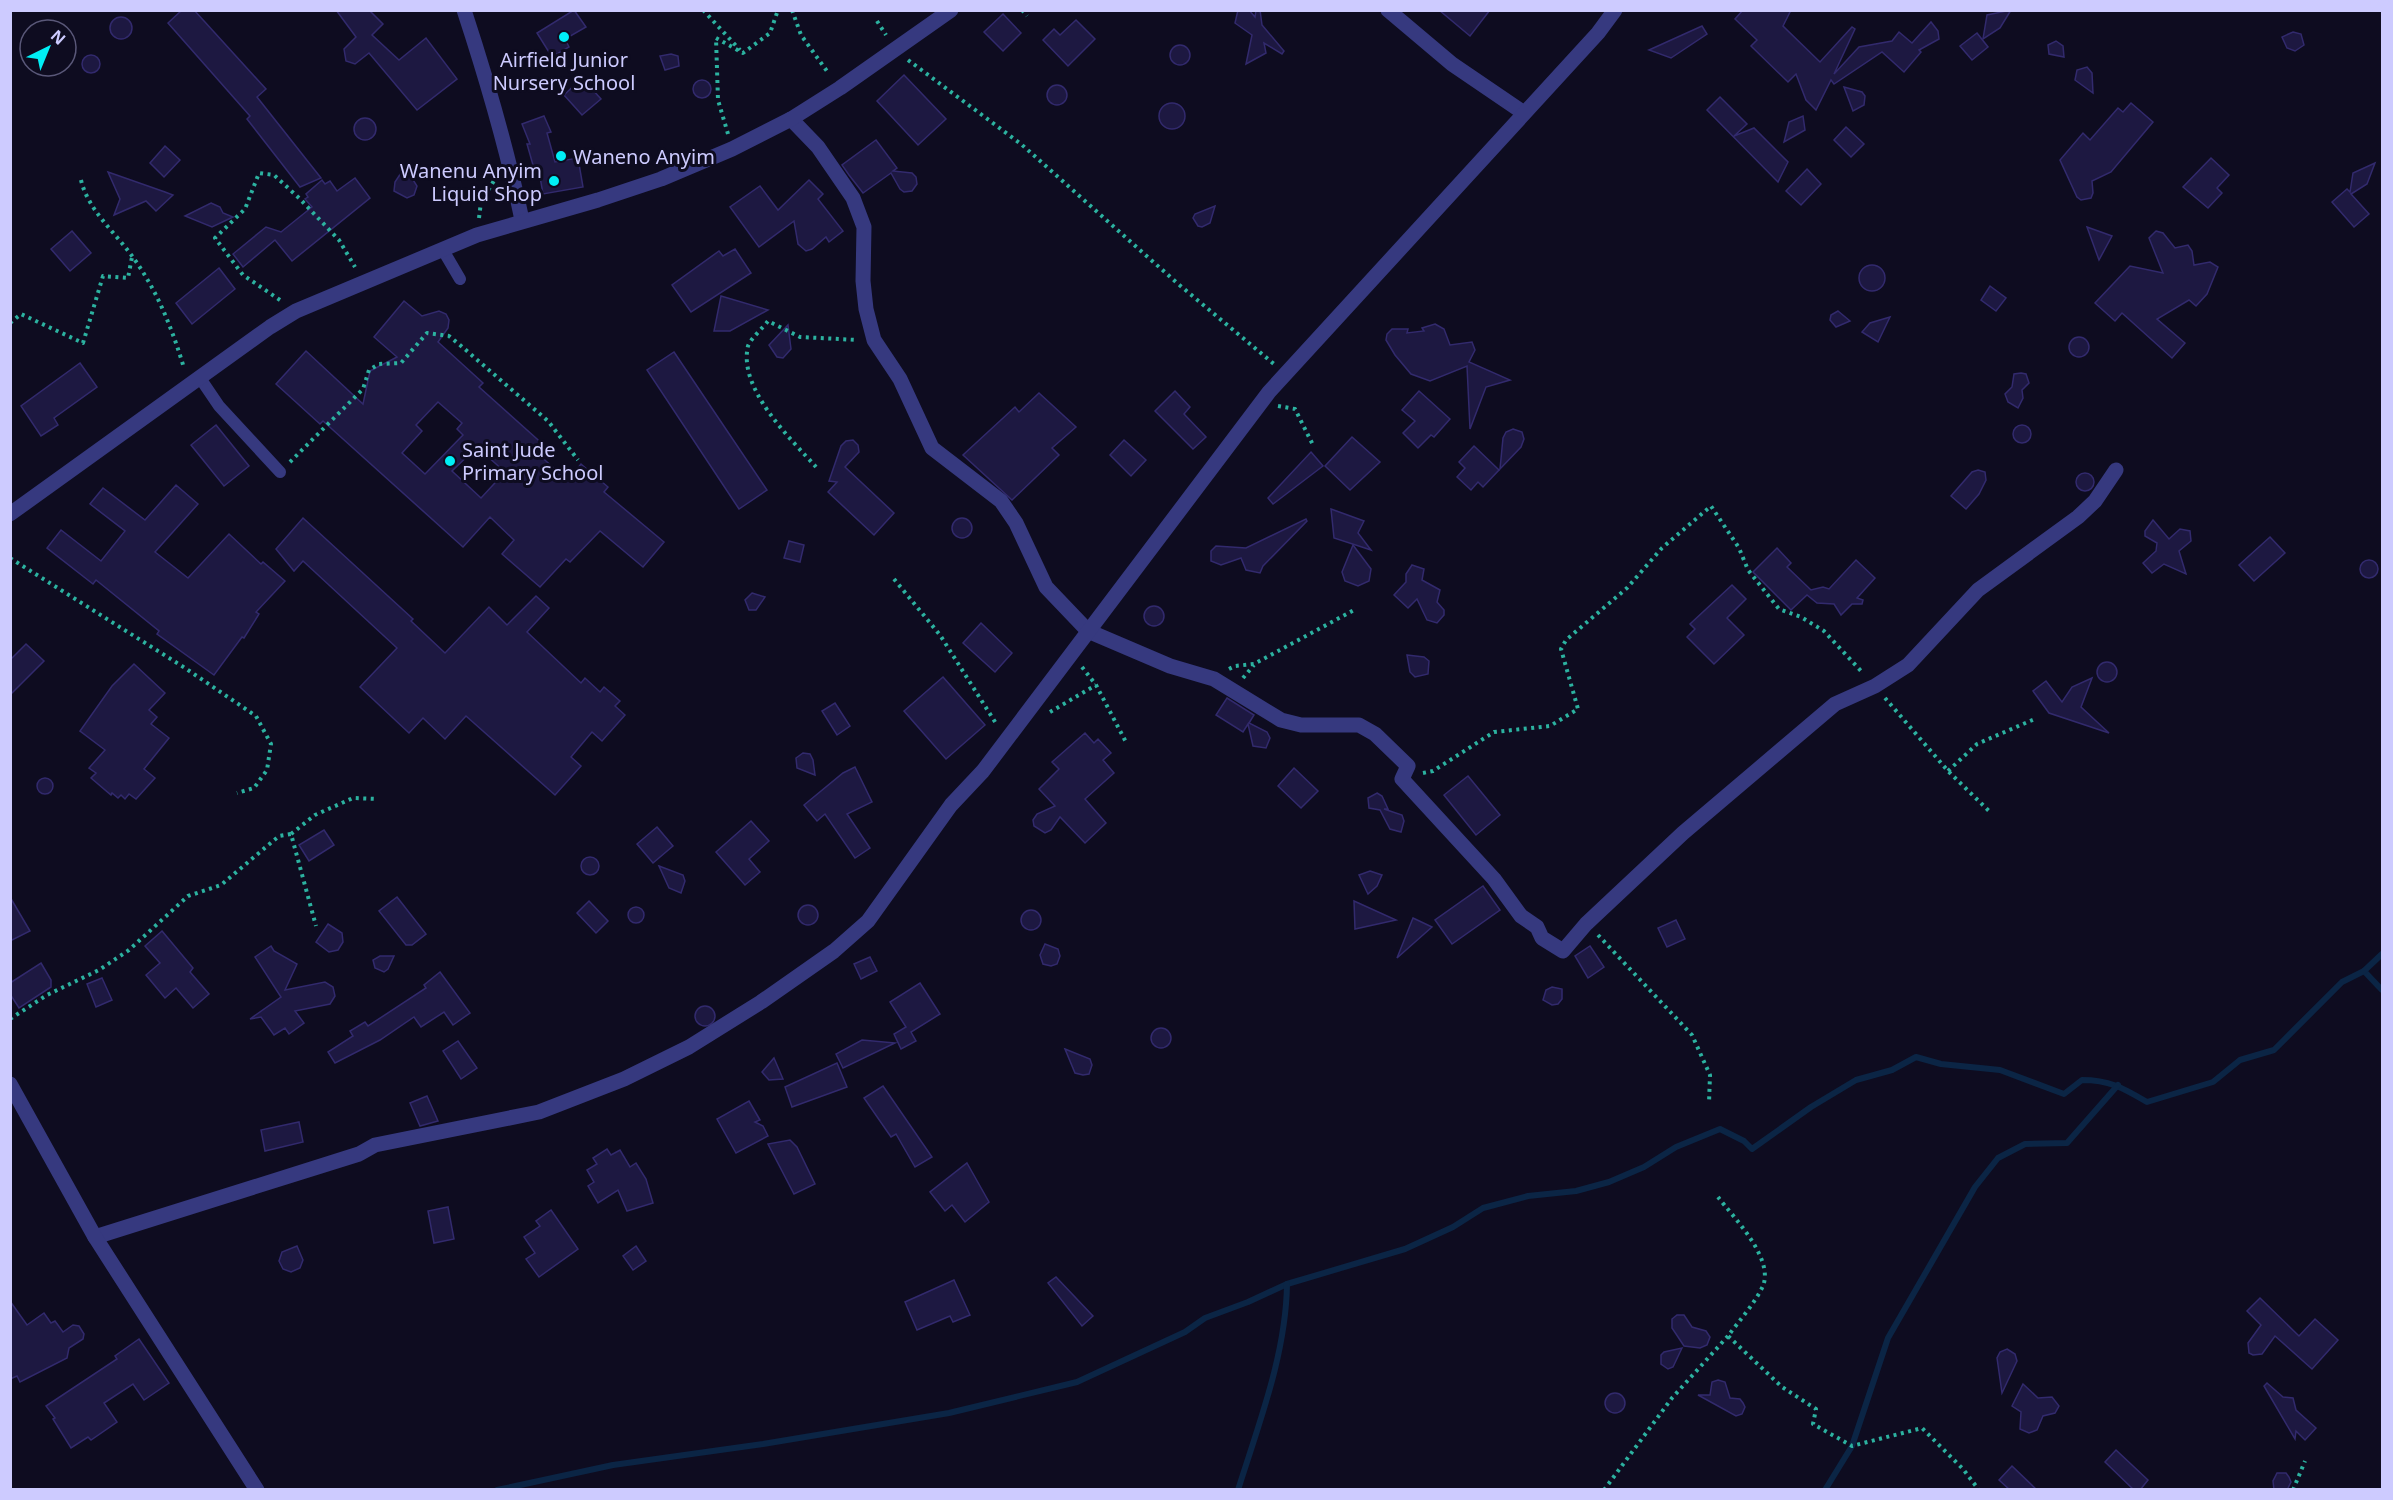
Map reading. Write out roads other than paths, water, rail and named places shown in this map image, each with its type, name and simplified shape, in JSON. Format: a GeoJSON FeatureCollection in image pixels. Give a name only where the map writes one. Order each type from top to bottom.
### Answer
{"type":"FeatureCollection","features":[{"type":"Feature","properties":{"kind":"street"},"geometry":{"type":"LineString","coordinates":[[464,10],[486,74],[522,220]]}},
{"type":"Feature","properties":{"kind":"street"},"geometry":{"type":"LineString","coordinates":[[10,514],[296,311],[477,235],[630,189],[732,149],[791,119],[840,88],[896,51],[951,10]]}},
{"type":"Feature","properties":{"kind":"street"},"geometry":{"type":"LineString","coordinates":[[1388,10],[1452,64],[1524,113]]}},
{"type":"Feature","properties":{"kind":"street"},"geometry":{"type":"LineString","coordinates":[[95,1238],[359,1154],[375,1146],[539,1112],[624,1079],[689,1047],[761,1002],[834,951],[868,921],[951,805],[983,771],[1146,558],[1221,454],[1285,374],[1598,33],[1615,10]]}},
{"type":"Feature","properties":{"kind":"street"},"geometry":{"type":"LineString","coordinates":[[791,119],[818,147],[853,198],[864,227],[864,290],[874,340],[900,379],[932,448],[1001,501],[1016,523],[1046,587],[1088,631],[1170,666],[1214,679],[1281,720],[1301,725],[1349,723],[1375,734],[1408,766],[1401,779],[1494,879],[1521,916],[1537,927],[1542,938],[1563,951],[1586,924],[1683,833],[1816,719],[1835,704],[1875,686],[1908,666],[1978,590],[2078,517],[2095,501],[2116,470]]}},
{"type":"Feature","properties":{"kind":"street"},"geometry":{"type":"LineString","coordinates":[[10,1084],[95,1238],[257,1490]]}},
{"type":"Feature","properties":{"kind":"lane"},"geometry":{"type":"LineString","coordinates":[[443,250],[460,279]]}},
{"type":"Feature","properties":{"kind":"lane"},"geometry":{"type":"LineString","coordinates":[[194,382],[280,472]]}},
{"type":"Feature","properties":{"kind":"waterway"},"geometry":{"type":"LineString","coordinates":[[497,1490],[613,1465],[763,1444],[949,1413],[1077,1382],[1185,1332],[1205,1318],[1287,1284],[1405,1249],[1453,1227],[1483,1208],[1528,1196],[1576,1191],[1609,1182],[1644,1167],[1676,1147],[1720,1129],[1744,1141],[1752,1149],[1811,1107],[1856,1080],[1892,1070],[1916,1057],[1941,1064],[2000,1070],[2064,1094],[2082,1080],[2101,1081],[2123,1089],[2147,1102],[2213,1082],[2240,1060],[2274,1050],[2342,982],[2364,971],[2382,954]]}},
{"type":"Feature","properties":{"kind":"waterway"},"geometry":{"type":"LineString","coordinates":[[2364,971],[2382,990]]}},
{"type":"Feature","properties":{"kind":"waterway"},"geometry":{"type":"LineString","coordinates":[[1825,1490],[1852,1446],[1888,1338],[1975,1187],[1998,1158],[2025,1144],[2067,1143],[2118,1085]]}},
{"type":"Feature","properties":{"kind":"waterway"},"geometry":{"type":"LineString","coordinates":[[1238,1490],[1277,1362],[1287,1284]]}},
{"type":"Feature","properties":{"kind":"place","name":"Airfield Junior Nursery School"},"geometry":{"type":"Point","coordinates":[564,37]}},
{"type":"Feature","properties":{"kind":"place","name":"Waneno Anyim"},"geometry":{"type":"Point","coordinates":[561,156]}},
{"type":"Feature","properties":{"kind":"place","name":"Wanenu Anyim Liquid Shop"},"geometry":{"type":"Point","coordinates":[554,181]}},
{"type":"Feature","properties":{"kind":"place","name":"Saint Jude Primary School"},"geometry":{"type":"Point","coordinates":[450,461]}}]}
